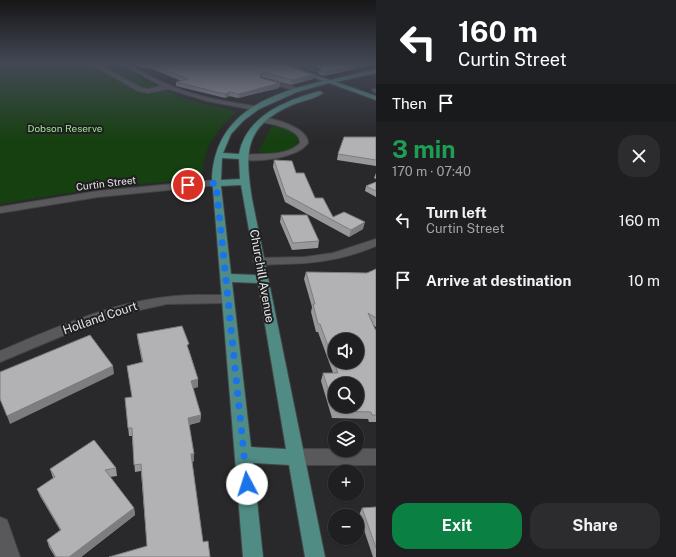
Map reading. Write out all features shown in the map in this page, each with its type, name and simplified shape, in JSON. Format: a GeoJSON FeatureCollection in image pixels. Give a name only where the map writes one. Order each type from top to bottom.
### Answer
{"type":"FeatureCollection","features":[{"type":"Feature","properties":{"kind":"main road"},"geometry":{"type":"LineString","coordinates":[[253,557],[216,183],[218,155],[228,134],[250,111],[276,98],[303,89]]}},
{"type":"Feature","properties":{"kind":"main road","name":"Churchill Avenue"},"geometry":{"type":"LineString","coordinates":[[315,557],[262,279],[245,182],[243,157],[249,137],[255,128],[275,112],[298,100],[337,89]]}},
{"type":"Feature","properties":{"kind":"main road"},"geometry":{"type":"LineString","coordinates":[[350,89],[376,98]]}},
{"type":"Feature","properties":{"kind":"main road"},"geometry":{"type":"LineString","coordinates":[[250,111],[275,112]]}},
{"type":"Feature","properties":{"kind":"main road"},"geometry":{"type":"LineString","coordinates":[[250,111],[264,120]]}},
{"type":"Feature","properties":{"kind":"main road"},"geometry":{"type":"LineString","coordinates":[[218,155],[243,157]]}},
{"type":"Feature","properties":{"kind":"main road"},"geometry":{"type":"LineString","coordinates":[[216,183],[245,182]]}},
{"type":"Feature","properties":{"kind":"main road"},"geometry":{"type":"LineString","coordinates":[[226,278],[262,279]]}},
{"type":"Feature","properties":{"kind":"main road"},"geometry":{"type":"LineString","coordinates":[[244,456],[296,457]]}},
{"type":"Feature","properties":{"kind":"street"},"geometry":{"type":"LineString","coordinates":[[138,89],[148,91],[159,89]]}},
{"type":"Feature","properties":{"kind":"street"},"geometry":{"type":"LineString","coordinates":[[176,89],[250,111]]}},
{"type":"Feature","properties":{"kind":"street"},"geometry":{"type":"LineString","coordinates":[[243,157],[281,155],[292,152],[303,146],[303,138],[296,131],[264,120]]}},
{"type":"Feature","properties":{"kind":"street","name":"Curtin Street"},"geometry":{"type":"LineString","coordinates":[[0,210],[105,193],[216,183]]}},
{"type":"Feature","properties":{"kind":"street"},"geometry":{"type":"LineString","coordinates":[[260,261],[301,262],[322,260],[352,252],[376,242]]}},
{"type":"Feature","properties":{"kind":"street","name":"Holland Court"},"geometry":{"type":"LineString","coordinates":[[0,357],[65,329],[116,310],[168,300],[228,299]]}},
{"type":"Feature","properties":{"kind":"street"},"geometry":{"type":"LineString","coordinates":[[296,457],[376,457]]}},
{"type":"Feature","properties":{"kind":"street"},"geometry":{"type":"LineString","coordinates":[[0,527],[10,557]]}},
{"type":"Feature","properties":{"kind":"green space","name":"Dobson Reserve"},"geometry":{"type":"Polygon","coordinates":[[[0,89],[162,89],[185,99],[234,111],[235,113],[221,127],[211,141],[205,156],[202,176],[196,179],[100,188],[0,204],[0,89]]]}},
{"type":"Feature","properties":{"kind":"green space"},"geometry":{"type":"Polygon","coordinates":[[[272,126],[284,128],[294,134],[298,141],[295,146],[286,151],[280,152],[258,152],[272,126]]]}},
{"type":"Feature","properties":{"kind":"building"},"geometry":{"type":"Polygon","coordinates":[[[205,89],[258,89],[239,94],[230,92],[225,94],[205,89]]]}},
{"type":"Feature","properties":{"kind":"building"},"geometry":{"type":"Polygon","coordinates":[[[344,137],[376,137],[376,160],[338,154],[344,137]]]}},
{"type":"Feature","properties":{"kind":"building"},"geometry":{"type":"Polygon","coordinates":[[[274,160],[292,161],[296,173],[304,173],[315,198],[323,198],[333,217],[344,212],[365,222],[351,230],[286,195],[274,160]]]}},
{"type":"Feature","properties":{"kind":"building"},"geometry":{"type":"Polygon","coordinates":[[[376,182],[376,191],[366,186],[376,182]]]}},
{"type":"Feature","properties":{"kind":"building"},"geometry":{"type":"Polygon","coordinates":[[[281,215],[307,215],[319,241],[293,243],[281,215]]]}},
{"type":"Feature","properties":{"kind":"building"},"geometry":{"type":"Polygon","coordinates":[[[376,269],[376,318],[368,313],[376,331],[376,415],[372,415],[371,412],[364,412],[364,377],[328,377],[328,389],[323,373],[338,373],[337,369],[364,369],[364,333],[328,333],[328,346],[320,324],[318,324],[313,304],[315,304],[306,272],[367,273],[376,269]]]}},
{"type":"Feature","properties":{"kind":"building"},"geometry":{"type":"Polygon","coordinates":[[[182,326],[189,344],[187,345],[198,379],[191,381],[201,415],[188,418],[194,454],[191,454],[203,542],[208,541],[210,557],[109,557],[147,546],[141,464],[134,465],[132,428],[128,428],[125,398],[132,397],[127,366],[143,362],[137,334],[182,326]]]}},
{"type":"Feature","properties":{"kind":"building"},"geometry":{"type":"Polygon","coordinates":[[[90,335],[113,366],[7,416],[0,399],[0,372],[90,335]]]}},
{"type":"Feature","properties":{"kind":"building"},"geometry":{"type":"Polygon","coordinates":[[[94,440],[116,468],[105,470],[134,508],[69,557],[56,557],[47,540],[61,530],[37,489],[55,477],[50,469],[94,440]]]}},
{"type":"Feature","properties":{"kind":"building"},"geometry":{"type":"Polygon","coordinates":[[[376,507],[376,548],[364,514],[364,509],[362,508],[376,507]]]}},
{"type":"Feature","properties":{"kind":"route"},"geometry":{"type":"LineString","coordinates":[[188,185],[216,183],[247,484]]}}]}
